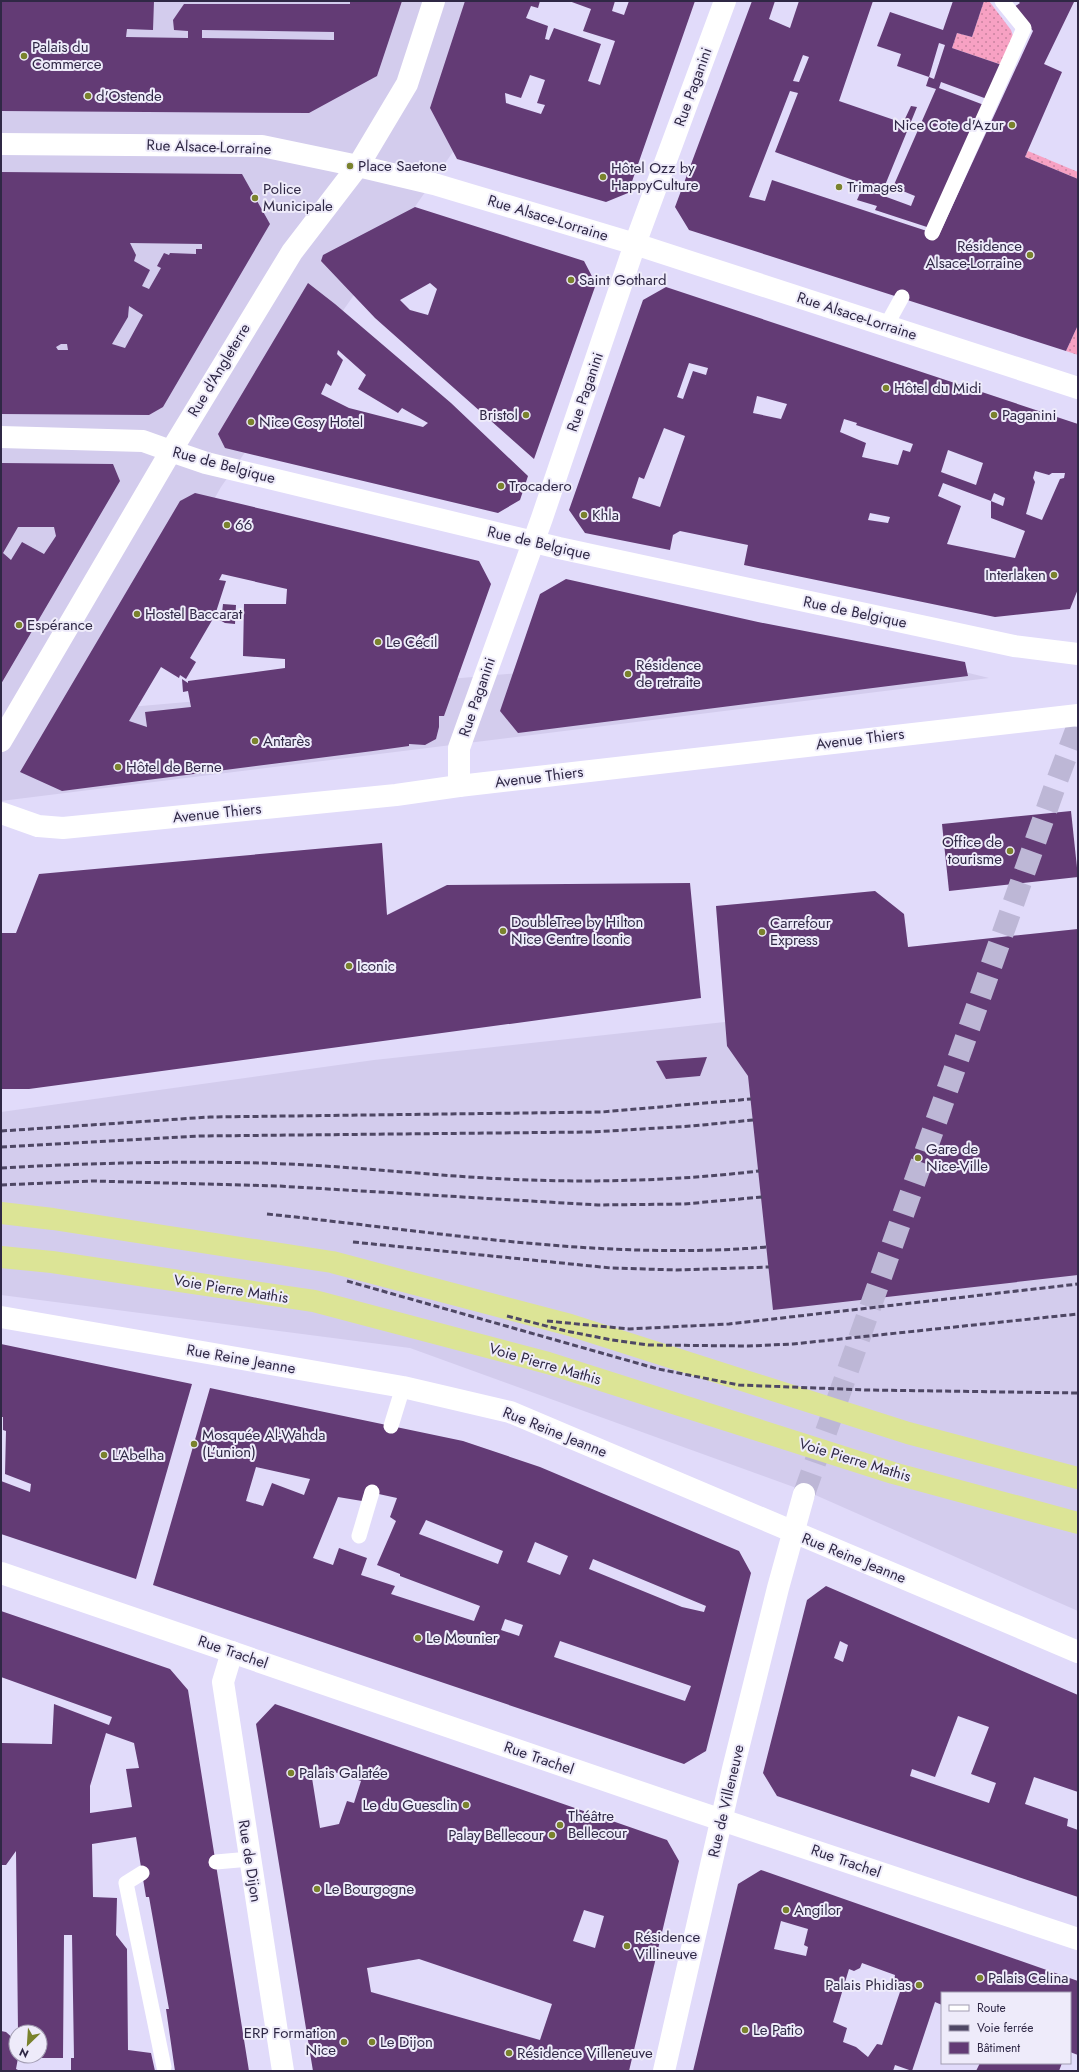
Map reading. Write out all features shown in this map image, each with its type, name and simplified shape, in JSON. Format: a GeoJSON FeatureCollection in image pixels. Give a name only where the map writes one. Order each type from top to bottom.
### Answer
{"type":"FeatureCollection","features":[{"type":"Feature","properties":{"kind":"highway"},"geometry":{"type":"LineString","coordinates":[[1,1213],[53,1219],[332,1262],[570,1325],[908,1433],[1078,1478]]}},
{"type":"Feature","properties":{"kind":"highway","name":"Voie Pierre Mathis"},"geometry":{"type":"LineString","coordinates":[[1,1257],[52,1262],[314,1301],[548,1363],[894,1473],[1078,1523]]}},
{"type":"Feature","properties":{"kind":"street","name":"Rue d'Angleterre"},"geometry":{"type":"LineString","coordinates":[[1,741],[171,451],[292,252],[358,166],[407,84],[434,1]]}},
{"type":"Feature","properties":{"kind":"street","name":"Rue Paganini"},"geometry":{"type":"LineString","coordinates":[[459,786],[459,748],[533,541],[635,244],[725,1]]}},
{"type":"Feature","properties":{"kind":"street","name":"Rue Alsace-Lorraine"},"geometry":{"type":"LineString","coordinates":[[1,144],[262,146],[358,166],[434,184],[635,244],[1078,388]]}},
{"type":"Feature","properties":{"kind":"street","name":"Rue de Belgique"},"geometry":{"type":"LineString","coordinates":[[1,437],[143,442],[206,463],[533,541],[1014,646],[1078,654]]}},
{"type":"Feature","properties":{"kind":"street","name":"Avenue Thiers"},"geometry":{"type":"LineString","coordinates":[[1,813],[38,826],[63,828],[396,795],[459,786],[1078,715]]}},
{"type":"Feature","properties":{"kind":"street","name":"Rue Reine Jeanne"},"geometry":{"type":"LineString","coordinates":[[1,1317],[403,1387],[510,1412],[793,1533],[1078,1652]]}},
{"type":"Feature","properties":{"kind":"street","name":"Rue de Villeneuve"},"geometry":{"type":"LineString","coordinates":[[664,2071],[722,1820],[804,1494]]}},
{"type":"Feature","properties":{"kind":"street","name":"Rue Trachel"},"geometry":{"type":"LineString","coordinates":[[1,1573],[722,1820],[1078,1939]]}},
{"type":"Feature","properties":{"kind":"street","name":"Rue de Dijon"},"geometry":{"type":"LineString","coordinates":[[232,1652],[223,1682],[283,2071]]}},
{"type":"Feature","properties":{"kind":"lane"},"geometry":{"type":"LineString","coordinates":[[932,233],[1024,28],[1002,1]]}},
{"type":"Feature","properties":{"kind":"lane"},"geometry":{"type":"LineString","coordinates":[[886,326],[902,297]]}},
{"type":"Feature","properties":{"kind":"lane"},"geometry":{"type":"LineString","coordinates":[[391,1426],[403,1387]]}},
{"type":"Feature","properties":{"kind":"lane"},"geometry":{"type":"LineString","coordinates":[[359,1536],[372,1492]]}},
{"type":"Feature","properties":{"kind":"lane"},"geometry":{"type":"LineString","coordinates":[[216,1862],[250,1859]]}},
{"type":"Feature","properties":{"kind":"lane"},"geometry":{"type":"LineString","coordinates":[[142,1872],[126,1883],[164,2067]]}},
{"type":"Feature","properties":{"kind":"shaded area"},"geometry":{"type":"Polygon","coordinates":[[[1,1],[517,1],[475,120],[221,487],[95,710],[851,644],[989,678],[1,801],[1,1]]]}},
{"type":"Feature","properties":{"kind":"shaded area"},"geometry":{"type":"Polygon","coordinates":[[[984,1],[989,1],[1011,30],[1013,36],[1002,65],[952,48],[957,33],[972,37],[984,1]]]}},
{"type":"Feature","properties":{"kind":"shaded area"},"geometry":{"type":"Polygon","coordinates":[[[1028,151],[1078,172],[1078,179],[1025,157],[1028,151]]]}},
{"type":"Feature","properties":{"kind":"shaded area"},"geometry":{"type":"Polygon","coordinates":[[[1078,325],[1078,355],[1066,351],[1078,325]]]}},
{"type":"Feature","properties":{"kind":"shaded area"},"geometry":{"type":"Polygon","coordinates":[[[875,891],[904,914],[908,947],[1078,929],[1078,1611],[813,1494],[410,1348],[1,1295],[1,1112],[374,1060],[725,1022],[716,906],[875,891]]]}},
{"type":"Feature","properties":{"kind":"building"},"geometry":{"type":"Polygon","coordinates":[[[1,1],[154,1],[153,30],[127,29],[126,37],[188,38],[188,31],[174,30],[173,20],[184,4],[350,4],[350,1],[402,1],[377,76],[309,113],[1,111],[1,1]],[[202,30],[202,38],[334,40],[334,32],[202,30]]]}},
{"type":"Feature","properties":{"kind":"building"},"geometry":{"type":"Polygon","coordinates":[[[465,1],[540,1],[538,8],[531,6],[526,18],[548,26],[545,39],[549,40],[554,28],[601,44],[588,81],[600,85],[615,41],[583,31],[591,9],[569,1],[615,1],[612,11],[624,15],[629,1],[695,1],[628,193],[606,202],[457,159],[430,108],[465,1]],[[530,75],[521,98],[505,93],[506,103],[541,114],[545,105],[537,103],[545,80],[530,75]]]}},
{"type":"Feature","properties":{"kind":"building"},"geometry":{"type":"Polygon","coordinates":[[[752,1],[775,1],[769,19],[790,28],[799,1],[873,1],[839,101],[903,123],[911,106],[917,107],[881,195],[911,206],[915,196],[893,187],[936,89],[926,86],[929,77],[897,66],[901,54],[877,46],[890,12],[943,30],[953,1],[984,1],[972,37],[957,33],[952,48],[1002,65],[987,99],[941,82],[939,88],[984,105],[930,228],[875,210],[877,206],[857,200],[864,184],[775,152],[798,93],[790,91],[749,197],[765,201],[772,180],[939,235],[1033,31],[1014,7],[1020,3],[1018,1],[1074,2],[1044,64],[1062,72],[1025,157],[1078,179],[1078,325],[1066,351],[689,230],[675,207],[752,1]],[[939,43],[929,77],[934,79],[945,45],[939,43]],[[803,55],[793,81],[799,82],[809,57],[803,55]]]}},
{"type":"Feature","properties":{"kind":"building"},"geometry":{"type":"Polygon","coordinates":[[[1,172],[242,174],[270,224],[163,407],[149,415],[1,414],[1,172]],[[130,243],[136,255],[134,261],[150,270],[142,286],[149,289],[161,268],[157,266],[164,253],[169,255],[170,253],[196,254],[196,249],[202,249],[202,244],[130,243]],[[129,306],[128,317],[112,344],[125,348],[143,315],[129,306]],[[61,344],[56,347],[58,350],[68,350],[67,344],[61,344]]]}},
{"type":"Feature","properties":{"kind":"building"},"geometry":{"type":"Polygon","coordinates":[[[415,207],[584,261],[596,284],[534,459],[375,318],[321,261],[323,255],[415,207]],[[430,283],[400,300],[410,310],[428,315],[437,289],[430,283]]]}},
{"type":"Feature","properties":{"kind":"building"},"geometry":{"type":"Polygon","coordinates":[[[308,283],[335,304],[451,403],[528,476],[520,500],[498,513],[225,448],[218,434],[308,283]],[[338,350],[337,354],[343,360],[331,386],[326,383],[321,394],[349,408],[423,427],[428,423],[402,408],[398,413],[358,389],[366,375],[338,350]]]}},
{"type":"Feature","properties":{"kind":"building"},"geometry":{"type":"Polygon","coordinates":[[[666,287],[1078,424],[1078,589],[1070,609],[995,617],[744,565],[748,545],[680,531],[673,535],[670,550],[585,533],[569,510],[643,300],[666,287]],[[689,363],[677,397],[683,399],[693,371],[706,375],[708,368],[689,363]],[[757,396],[753,413],[781,419],[787,404],[757,396]],[[844,419],[840,432],[866,443],[862,457],[898,465],[903,450],[910,452],[913,444],[856,425],[857,423],[844,419]],[[664,428],[644,479],[639,477],[632,498],[660,507],[685,436],[664,428]],[[948,450],[941,472],[976,485],[983,463],[948,450]],[[1035,471],[1033,478],[1035,482],[1026,514],[1042,520],[1060,479],[1064,478],[1065,473],[1052,473],[1049,475],[1035,471]],[[943,483],[938,496],[961,506],[947,544],[1015,558],[1025,531],[991,518],[991,501],[943,483]],[[994,493],[991,501],[1003,506],[1005,498],[994,493]],[[870,513],[868,520],[888,523],[890,517],[870,513]]]}},
{"type":"Feature","properties":{"kind":"building"},"geometry":{"type":"Polygon","coordinates":[[[1,463],[113,464],[120,481],[1,684],[1,463]],[[18,527],[3,553],[11,560],[22,542],[44,554],[56,536],[54,527],[18,527]]]}},
{"type":"Feature","properties":{"kind":"building"},"geometry":{"type":"Polygon","coordinates":[[[195,493],[479,561],[491,584],[444,716],[439,716],[439,727],[436,739],[425,745],[409,744],[409,746],[373,751],[62,791],[20,772],[180,501],[195,493]],[[222,574],[219,580],[226,581],[216,612],[222,613],[223,604],[236,605],[235,624],[225,623],[214,617],[190,658],[196,662],[186,679],[180,675],[179,678],[161,667],[129,721],[147,727],[145,712],[191,707],[188,691],[183,692],[182,679],[188,683],[188,681],[285,668],[285,659],[243,656],[244,604],[286,604],[287,589],[222,574]]]}},
{"type":"Feature","properties":{"kind":"building","name":"Résidence de retraite"},"geometry":{"type":"Polygon","coordinates":[[[566,579],[758,622],[965,662],[968,676],[518,733],[500,711],[540,594],[566,579]]]}},
{"type":"Feature","properties":{"kind":"building","name":"Office de tourisme"},"geometry":{"type":"Polygon","coordinates":[[[1071,811],[1078,877],[949,891],[942,824],[1071,811]]]}},
{"type":"Feature","properties":{"kind":"building","name":"Iconic"},"geometry":{"type":"Polygon","coordinates":[[[382,843],[387,915],[447,885],[690,883],[701,998],[29,1089],[1,1089],[1,933],[16,933],[39,874],[382,843]]]}},
{"type":"Feature","properties":{"kind":"building","name":"Gare de Nice-Ville"},"geometry":{"type":"Polygon","coordinates":[[[875,891],[904,914],[908,947],[1078,929],[1078,1275],[773,1310],[748,1076],[727,1046],[716,906],[875,891]]]}},
{"type":"Feature","properties":{"kind":"building"},"geometry":{"type":"Polygon","coordinates":[[[707,1057],[700,1076],[666,1079],[656,1061],[707,1057]]]}},
{"type":"Feature","properties":{"kind":"building","name":"L'Abelha"},"geometry":{"type":"Polygon","coordinates":[[[1,1344],[192,1384],[136,1579],[1,1534],[1,1481],[30,1492],[31,1484],[5,1474],[6,1431],[3,1430],[3,1417],[1,1417],[1,1344]]]}},
{"type":"Feature","properties":{"kind":"building"},"geometry":{"type":"Polygon","coordinates":[[[210,1388],[463,1441],[540,1467],[739,1551],[751,1573],[706,1751],[684,1764],[153,1585],[210,1388]],[[256,1467],[246,1501],[263,1506],[272,1483],[304,1495],[310,1479],[256,1467]],[[365,1491],[362,1501],[338,1497],[313,1558],[333,1565],[339,1548],[367,1558],[361,1575],[395,1586],[391,1594],[474,1621],[480,1606],[400,1576],[400,1574],[377,1565],[396,1521],[390,1517],[397,1498],[365,1491]],[[426,1520],[419,1534],[498,1564],[503,1551],[426,1520]],[[535,1542],[527,1562],[560,1575],[568,1556],[535,1542]],[[593,1559],[589,1569],[682,1607],[704,1612],[706,1606],[593,1559]],[[505,1619],[501,1630],[519,1636],[523,1625],[505,1619]],[[560,1641],[554,1657],[685,1701],[691,1686],[560,1641]]]}},
{"type":"Feature","properties":{"kind":"building"},"geometry":{"type":"Polygon","coordinates":[[[826,1586],[1078,1695],[1078,1792],[1034,1777],[1025,1804],[1068,1819],[1067,1826],[1078,1830],[1078,1897],[777,1796],[763,1773],[807,1600],[826,1586]],[[840,1641],[834,1658],[843,1662],[848,1645],[840,1641]],[[958,1716],[935,1777],[912,1769],[910,1776],[989,1803],[996,1783],[971,1774],[989,1727],[958,1716]]]}},
{"type":"Feature","properties":{"kind":"building"},"geometry":{"type":"Polygon","coordinates":[[[1,1611],[170,1669],[188,1690],[249,2071],[175,2071],[166,2009],[169,2009],[149,1897],[146,1897],[136,1837],[92,1844],[93,1897],[117,1898],[116,1935],[127,1949],[128,2050],[151,2053],[155,2071],[71,2071],[71,2058],[74,2058],[72,1935],[64,1935],[63,2058],[48,2058],[48,2024],[18,2024],[16,1851],[6,1865],[1,1865],[1,1743],[52,1744],[54,1704],[109,1725],[112,1717],[1,1677],[1,1611]],[[106,1733],[90,1786],[90,1813],[132,1807],[126,1769],[139,1768],[134,1743],[106,1733]]]}},
{"type":"Feature","properties":{"kind":"building"},"geometry":{"type":"Polygon","coordinates":[[[275,1704],[667,1840],[679,1861],[629,2071],[313,2071],[256,1724],[275,1704]],[[323,1768],[312,1778],[320,1828],[339,1824],[347,1801],[354,1803],[361,1781],[323,1768]],[[584,1910],[573,1941],[595,1948],[604,1916],[584,1910]],[[419,1959],[367,1968],[371,1992],[540,2040],[552,2004],[419,1959]]]}},
{"type":"Feature","properties":{"kind":"building"},"geometry":{"type":"Polygon","coordinates":[[[761,1870],[1078,1981],[1078,2055],[1071,2052],[1071,1992],[941,1992],[941,2005],[935,2002],[912,2071],[895,2065],[893,2071],[693,2071],[738,1884],[761,1870]],[[781,1921],[774,1949],[806,1956],[808,1947],[804,1945],[808,1929],[781,1921]],[[862,1963],[860,1968],[854,1971],[849,1969],[833,2022],[847,2028],[843,2042],[856,2047],[868,2057],[877,2044],[882,2045],[902,1986],[894,1981],[895,1975],[862,1963]]]}},
{"type":"Feature","properties":{"kind":"building"},"geometry":{"type":"Polygon","coordinates":[[[1,2031],[8,2034],[8,2064],[17,2064],[16,2069],[20,2071],[1,2071],[1,2031]]]}},
{"type":"Feature","properties":{"kind":"building"},"geometry":{"type":"Polygon","coordinates":[[[980,2064],[1062,2064],[1059,2071],[976,2071],[980,2064]]]}},
{"type":"Feature","properties":{"kind":"tunnel"},"geometry":{"type":"LineString","coordinates":[[804,1494],[1078,725]]}},
{"type":"Feature","properties":{"kind":"railway"},"geometry":{"type":"LineString","coordinates":[[1,1131],[210,1117],[602,1112],[751,1099]]}},
{"type":"Feature","properties":{"kind":"railway"},"geometry":{"type":"LineString","coordinates":[[1,1147],[199,1136],[592,1132],[692,1126],[753,1120]]}},
{"type":"Feature","properties":{"kind":"railway"},"geometry":{"type":"LineString","coordinates":[[1,1168],[130,1163],[260,1163],[504,1179],[568,1181],[663,1179],[759,1171]]}},
{"type":"Feature","properties":{"kind":"railway"},"geometry":{"type":"LineString","coordinates":[[1,1185],[93,1181],[278,1186],[598,1205],[684,1204],[762,1197]]}},
{"type":"Feature","properties":{"kind":"railway"},"geometry":{"type":"LineString","coordinates":[[267,1214],[454,1236],[579,1247],[642,1250],[705,1250],[767,1247]]}},
{"type":"Feature","properties":{"kind":"railway"},"geometry":{"type":"LineString","coordinates":[[353,1242],[611,1268],[677,1270],[769,1267]]}},
{"type":"Feature","properties":{"kind":"railway"},"geometry":{"type":"LineString","coordinates":[[347,1281],[658,1369],[739,1385],[867,1390],[1078,1393]]}},
{"type":"Feature","properties":{"kind":"railway"},"geometry":{"type":"LineString","coordinates":[[547,1321],[629,1329],[729,1324],[1078,1284]]}},
{"type":"Feature","properties":{"kind":"railway"},"geometry":{"type":"LineString","coordinates":[[507,1316],[566,1331],[648,1345],[748,1346],[793,1344],[1078,1314]]}},
{"type":"Feature","properties":{"kind":"place","name":"Palais du Commerce"},"geometry":{"type":"Point","coordinates":[24,56]}},
{"type":"Feature","properties":{"kind":"place","name":"d'Ostende"},"geometry":{"type":"Point","coordinates":[88,96]}},
{"type":"Feature","properties":{"kind":"place","name":"Nice Cote d'Azur"},"geometry":{"type":"Point","coordinates":[1012,125]}},
{"type":"Feature","properties":{"kind":"place","name":"Place Saetone"},"geometry":{"type":"Point","coordinates":[350,166]}},
{"type":"Feature","properties":{"kind":"place","name":"Hôtel Ozz by HappyCulture"},"geometry":{"type":"Point","coordinates":[603,177]}},
{"type":"Feature","properties":{"kind":"place","name":"Trimages"},"geometry":{"type":"Point","coordinates":[839,187]}},
{"type":"Feature","properties":{"kind":"place","name":"Police Municipale"},"geometry":{"type":"Point","coordinates":[255,198]}},
{"type":"Feature","properties":{"kind":"place","name":"Résidence Alsace-Lorraine"},"geometry":{"type":"Point","coordinates":[1030,255]}},
{"type":"Feature","properties":{"kind":"place","name":"Saint Gothard"},"geometry":{"type":"Point","coordinates":[571,280]}},
{"type":"Feature","properties":{"kind":"place","name":"Hôtel du Midi"},"geometry":{"type":"Point","coordinates":[886,388]}},
{"type":"Feature","properties":{"kind":"place","name":"Bristol"},"geometry":{"type":"Point","coordinates":[526,415]}},
{"type":"Feature","properties":{"kind":"place","name":"Paganini"},"geometry":{"type":"Point","coordinates":[994,415]}},
{"type":"Feature","properties":{"kind":"place","name":"Nice Cosy Hotel"},"geometry":{"type":"Point","coordinates":[251,422]}},
{"type":"Feature","properties":{"kind":"place","name":"Trocadero"},"geometry":{"type":"Point","coordinates":[501,486]}},
{"type":"Feature","properties":{"kind":"place","name":"Khla"},"geometry":{"type":"Point","coordinates":[584,515]}},
{"type":"Feature","properties":{"kind":"place","name":"66"},"geometry":{"type":"Point","coordinates":[227,525]}},
{"type":"Feature","properties":{"kind":"place","name":"Interlaken"},"geometry":{"type":"Point","coordinates":[1054,575]}},
{"type":"Feature","properties":{"kind":"place","name":"Hostel Baccarat"},"geometry":{"type":"Point","coordinates":[137,614]}},
{"type":"Feature","properties":{"kind":"place","name":"Espérance"},"geometry":{"type":"Point","coordinates":[19,625]}},
{"type":"Feature","properties":{"kind":"place","name":"Le Cécil"},"geometry":{"type":"Point","coordinates":[378,642]}},
{"type":"Feature","properties":{"kind":"place","name":"Résidence de retraite"},"geometry":{"type":"Point","coordinates":[628,674]}},
{"type":"Feature","properties":{"kind":"place","name":"Antarès"},"geometry":{"type":"Point","coordinates":[255,741]}},
{"type":"Feature","properties":{"kind":"place","name":"Hôtel de Berne"},"geometry":{"type":"Point","coordinates":[118,767]}},
{"type":"Feature","properties":{"kind":"place","name":"Office de tourisme"},"geometry":{"type":"Point","coordinates":[1010,851]}},
{"type":"Feature","properties":{"kind":"place","name":"DoubleTree by Hilton Nice Centre Iconic"},"geometry":{"type":"Point","coordinates":[503,931]}},
{"type":"Feature","properties":{"kind":"place","name":"Carrefour Express"},"geometry":{"type":"Point","coordinates":[762,932]}},
{"type":"Feature","properties":{"kind":"place","name":"Iconic"},"geometry":{"type":"Point","coordinates":[349,966]}},
{"type":"Feature","properties":{"kind":"place","name":"Gare de Nice-Ville"},"geometry":{"type":"Point","coordinates":[918,1158]}},
{"type":"Feature","properties":{"kind":"place","name":"Mosquée Al-Wahda (L’union)"},"geometry":{"type":"Point","coordinates":[194,1444]}},
{"type":"Feature","properties":{"kind":"place","name":"L'Abelha"},"geometry":{"type":"Point","coordinates":[104,1455]}},
{"type":"Feature","properties":{"kind":"place","name":"Le Mounier"},"geometry":{"type":"Point","coordinates":[418,1638]}},
{"type":"Feature","properties":{"kind":"place","name":"Palais Galatée"},"geometry":{"type":"Point","coordinates":[291,1773]}},
{"type":"Feature","properties":{"kind":"place","name":"Le du Guesclin"},"geometry":{"type":"Point","coordinates":[466,1805]}},
{"type":"Feature","properties":{"kind":"place","name":"Théâtre Bellecour"},"geometry":{"type":"Point","coordinates":[560,1825]}},
{"type":"Feature","properties":{"kind":"place","name":"Palay Bellecour"},"geometry":{"type":"Point","coordinates":[552,1835]}},
{"type":"Feature","properties":{"kind":"place","name":"Le Bourgogne"},"geometry":{"type":"Point","coordinates":[317,1889]}},
{"type":"Feature","properties":{"kind":"place","name":"Angilor"},"geometry":{"type":"Point","coordinates":[786,1910]}},
{"type":"Feature","properties":{"kind":"place","name":"Résidence Villineuve"},"geometry":{"type":"Point","coordinates":[627,1946]}},
{"type":"Feature","properties":{"kind":"place","name":"Palais Celina"},"geometry":{"type":"Point","coordinates":[980,1978]}},
{"type":"Feature","properties":{"kind":"place","name":"Palais Phidias"},"geometry":{"type":"Point","coordinates":[919,1985]}},
{"type":"Feature","properties":{"kind":"place","name":"Le Patio"},"geometry":{"type":"Point","coordinates":[745,2030]}},
{"type":"Feature","properties":{"kind":"place","name":"ERP Formation Nice"},"geometry":{"type":"Point","coordinates":[344,2042]}},
{"type":"Feature","properties":{"kind":"place","name":"Le Dijon"},"geometry":{"type":"Point","coordinates":[372,2042]}},
{"type":"Feature","properties":{"kind":"place","name":"Résidence Villeneuve"},"geometry":{"type":"Point","coordinates":[509,2053]}}]}
